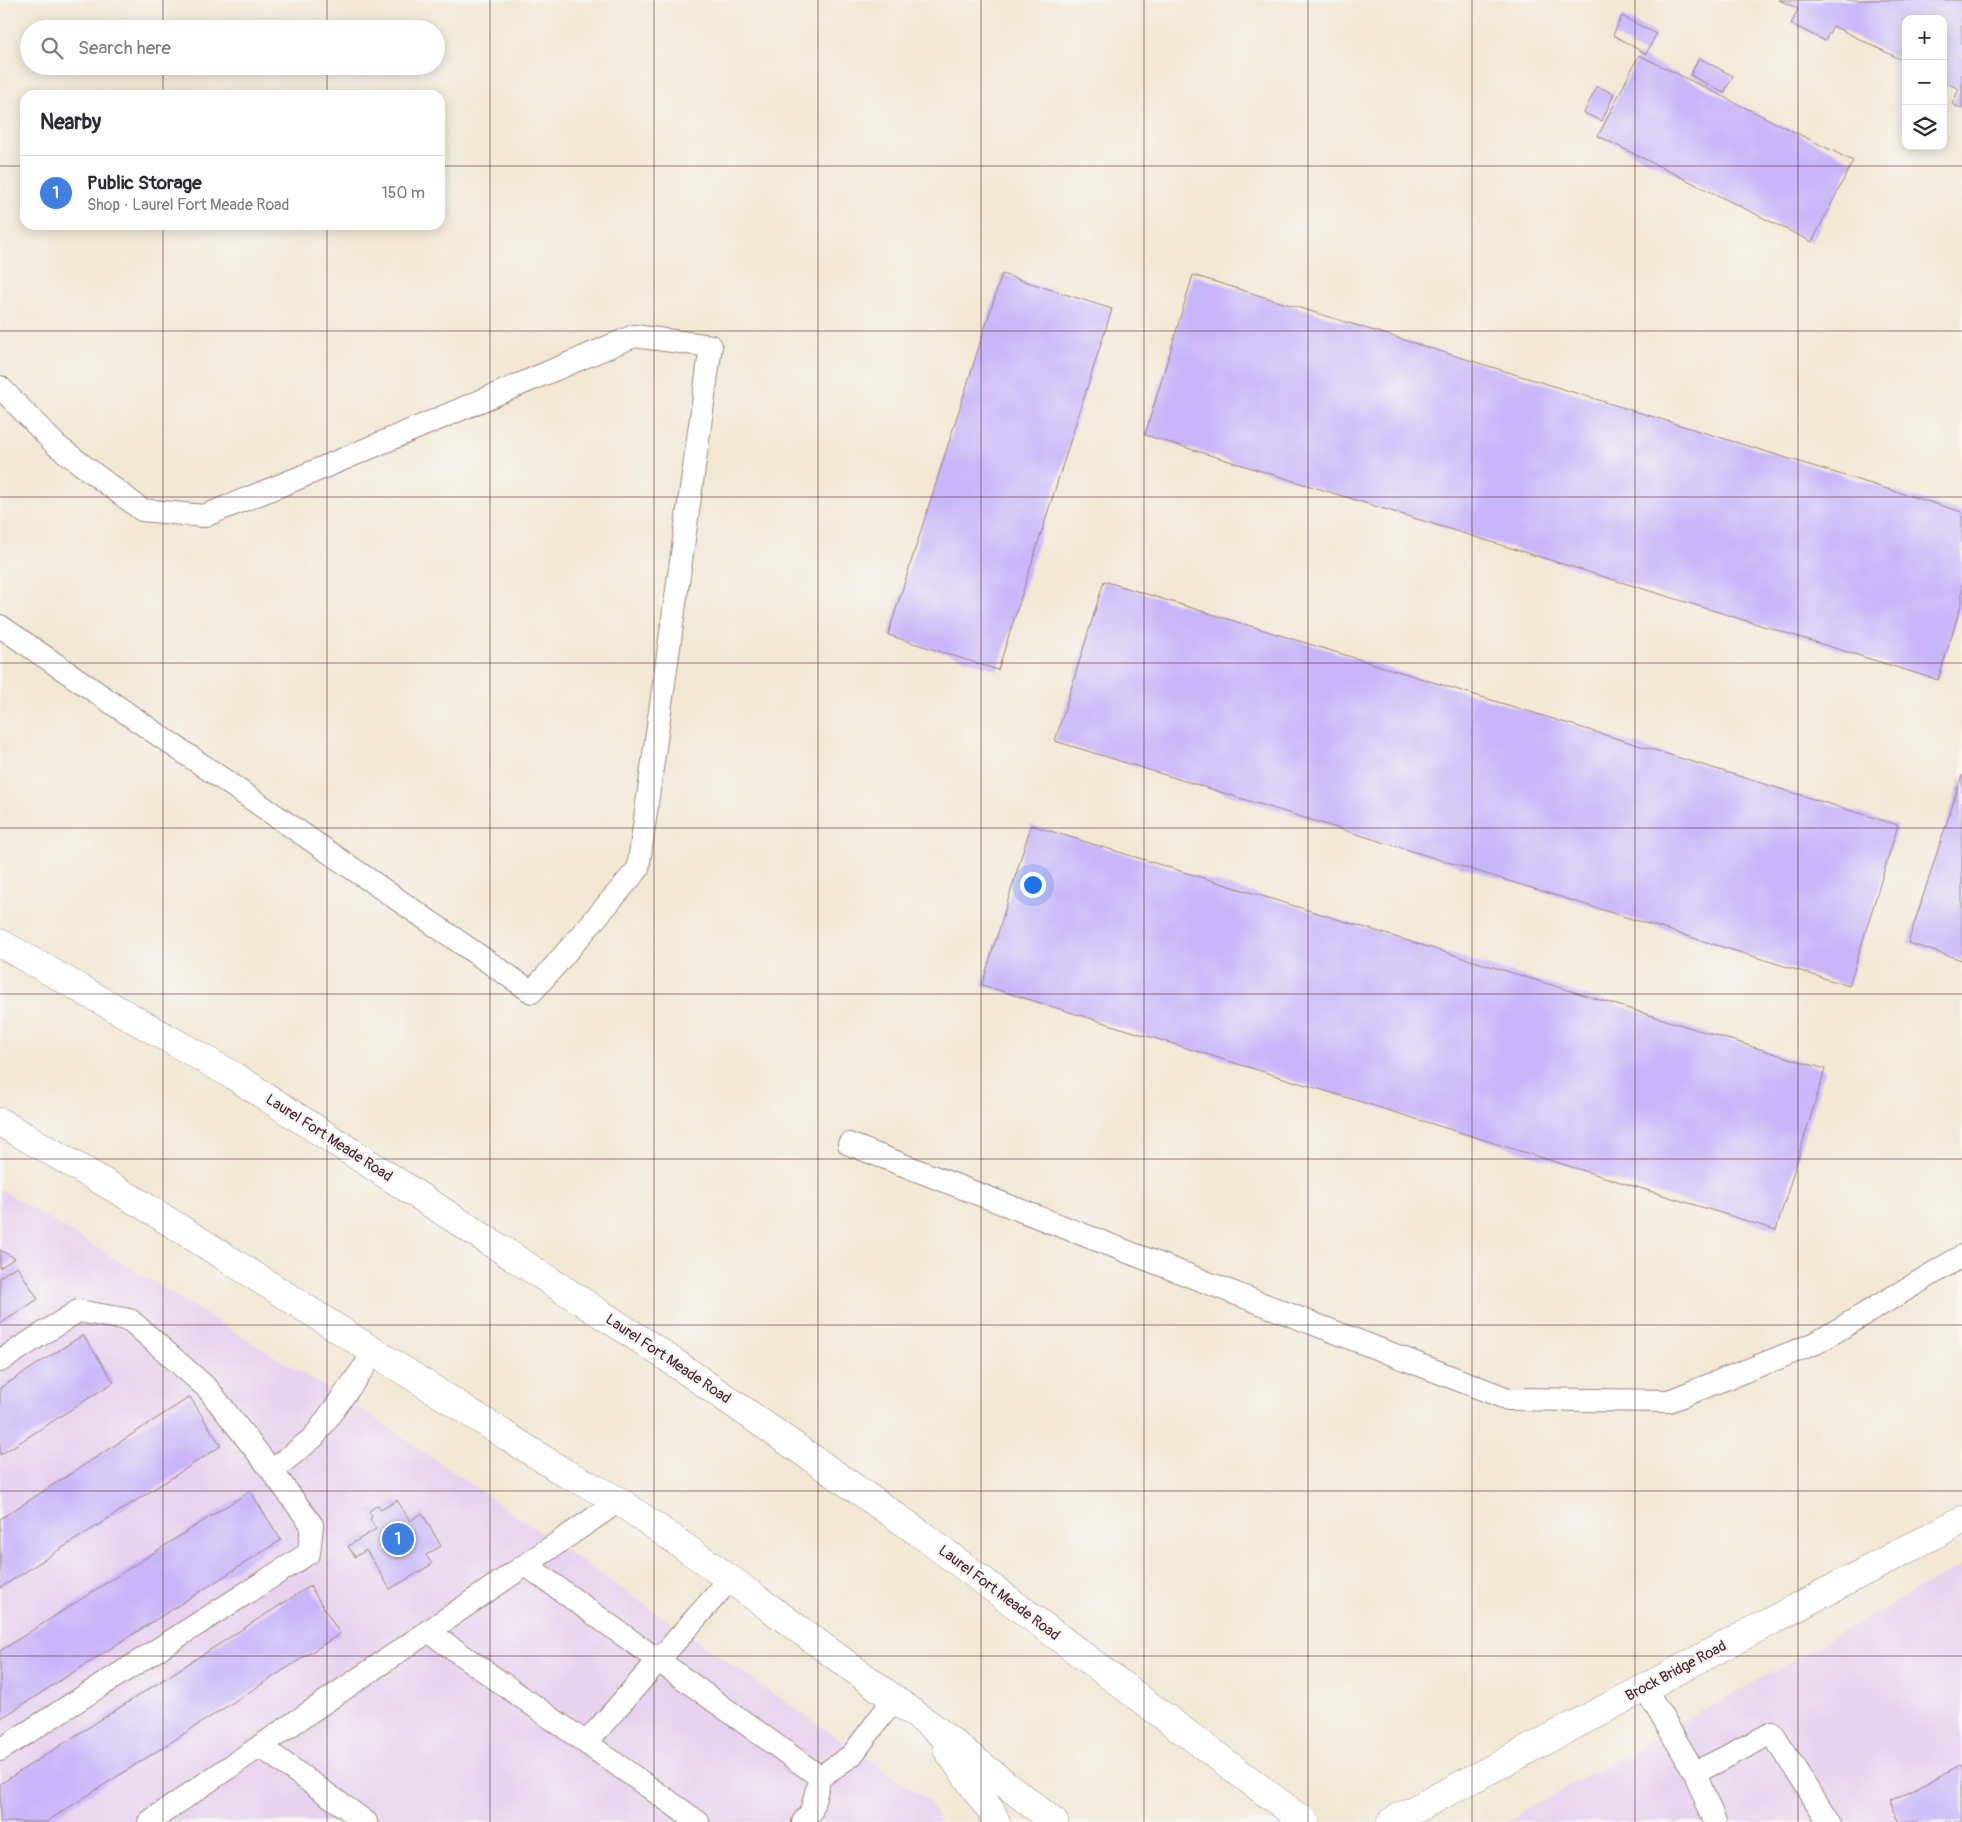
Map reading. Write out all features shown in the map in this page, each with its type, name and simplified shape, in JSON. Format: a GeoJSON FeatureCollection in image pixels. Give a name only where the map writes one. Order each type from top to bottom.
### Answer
{"type":"FeatureCollection","features":[{"type":"Feature","properties":{"kind":"main road","name":"Laurel Fort Meade Road"},"geometry":{"type":"LineString","coordinates":[[0,944],[234,1076],[655,1349],[918,1532],[1305,1822]]}},
{"type":"Feature","properties":{"kind":"main road"},"geometry":{"type":"LineString","coordinates":[[0,1122],[143,1205],[565,1473],[619,1501],[730,1579],[894,1699],[1054,1822]]}},
{"type":"Feature","properties":{"kind":"main road","name":"Brock Bridge Road"},"geometry":{"type":"LineString","coordinates":[[1391,1822],[1962,1520]]}},
{"type":"Feature","properties":{"kind":"main road"},"geometry":{"type":"LineString","coordinates":[[930,1726],[991,1811],[996,1822]]}},
{"type":"Feature","properties":{"kind":"lane"},"geometry":{"type":"LineString","coordinates":[[0,387],[56,445],[142,510],[204,516],[634,336],[711,346],[638,870],[532,992],[0,626]]}},
{"type":"Feature","properties":{"kind":"lane"},"geometry":{"type":"LineString","coordinates":[[849,1144],[1508,1399],[1669,1401],[1816,1343],[1962,1256]]}},
{"type":"Feature","properties":{"kind":"lane"},"geometry":{"type":"LineString","coordinates":[[0,1362],[78,1311],[130,1320],[208,1389],[312,1525],[309,1553],[0,1750]]}},
{"type":"Feature","properties":{"kind":"lane"},"geometry":{"type":"LineString","coordinates":[[272,1471],[314,1436],[375,1352]]}},
{"type":"Feature","properties":{"kind":"lane"},"geometry":{"type":"LineString","coordinates":[[149,1822],[619,1501]]}},
{"type":"Feature","properties":{"kind":"lane"},"geometry":{"type":"LineString","coordinates":[[526,1564],[820,1777]]}},
{"type":"Feature","properties":{"kind":"lane"},"geometry":{"type":"LineString","coordinates":[[586,1743],[660,1661],[730,1579]]}},
{"type":"Feature","properties":{"kind":"lane"},"geometry":{"type":"LineString","coordinates":[[428,1631],[698,1822]]}},
{"type":"Feature","properties":{"kind":"lane"},"geometry":{"type":"LineString","coordinates":[[1645,1688],[1695,1774],[1715,1822]]}},
{"type":"Feature","properties":{"kind":"lane"},"geometry":{"type":"LineString","coordinates":[[803,1822],[811,1812],[820,1777],[852,1755],[894,1699]]}},
{"type":"Feature","properties":{"kind":"lane"},"geometry":{"type":"LineString","coordinates":[[1695,1774],[1772,1733],[1829,1822]]}},
{"type":"Feature","properties":{"kind":"lane"},"geometry":{"type":"LineString","coordinates":[[260,1746],[366,1822]]}},
{"type":"Feature","properties":{"kind":"shaded area"},"geometry":{"type":"Polygon","coordinates":[[[0,1189],[366,1412],[929,1801],[940,1822],[0,1822],[0,1189]]]}},
{"type":"Feature","properties":{"kind":"shaded area"},"geometry":{"type":"Polygon","coordinates":[[[1962,1565],[1962,1822],[1505,1822],[1962,1565]]]}},
{"type":"Feature","properties":{"kind":"building"},"geometry":{"type":"Polygon","coordinates":[[[1779,0],[1962,0],[1962,109],[1952,104],[1959,89],[1947,83],[1947,15],[1902,15],[1902,60],[1833,26],[1825,41],[1791,24],[1798,9],[1779,0]]]}},
{"type":"Feature","properties":{"kind":"building"},"geometry":{"type":"Polygon","coordinates":[[[1622,16],[1656,34],[1646,54],[1613,35],[1622,16]]]}},
{"type":"Feature","properties":{"kind":"building"},"geometry":{"type":"Polygon","coordinates":[[[1639,55],[1853,161],[1812,242],[1598,136],[1639,55]]]}},
{"type":"Feature","properties":{"kind":"building"},"geometry":{"type":"Polygon","coordinates":[[[1699,58],[1733,76],[1724,93],[1690,75],[1699,58]]]}},
{"type":"Feature","properties":{"kind":"building"},"geometry":{"type":"Polygon","coordinates":[[[1597,86],[1614,94],[1602,121],[1584,113],[1597,86]]]}},
{"type":"Feature","properties":{"kind":"building"},"geometry":{"type":"Polygon","coordinates":[[[1002,274],[1112,309],[998,670],[888,635],[1002,274]]]}},
{"type":"Feature","properties":{"kind":"building"},"geometry":{"type":"Polygon","coordinates":[[[1193,275],[1962,512],[1962,602],[1938,680],[1145,435],[1193,275]]]}},
{"type":"Feature","properties":{"kind":"building"},"geometry":{"type":"Polygon","coordinates":[[[1104,581],[1898,825],[1849,986],[1055,741],[1104,581]]]}},
{"type":"Feature","properties":{"kind":"building"},"geometry":{"type":"Polygon","coordinates":[[[1962,775],[1962,960],[1908,943],[1962,775]]]}},
{"type":"Feature","properties":{"kind":"building"},"geometry":{"type":"Polygon","coordinates":[[[1031,825],[1825,1069],[1776,1230],[982,985],[1031,825]]]}},
{"type":"Feature","properties":{"kind":"building"},"geometry":{"type":"Polygon","coordinates":[[[0,1250],[15,1258],[0,1268],[0,1250]]]}},
{"type":"Feature","properties":{"kind":"building"},"geometry":{"type":"Polygon","coordinates":[[[17,1266],[38,1299],[0,1324],[0,1277],[17,1266]]]}},
{"type":"Feature","properties":{"kind":"building"},"geometry":{"type":"Polygon","coordinates":[[[83,1335],[114,1382],[0,1455],[0,1388],[83,1335]]]}},
{"type":"Feature","properties":{"kind":"building"},"geometry":{"type":"Polygon","coordinates":[[[190,1397],[221,1446],[0,1588],[0,1519],[190,1397]]]}},
{"type":"Feature","properties":{"kind":"building"},"geometry":{"type":"Polygon","coordinates":[[[250,1491],[281,1540],[0,1719],[0,1651],[250,1491]]]}},
{"type":"Feature","properties":{"kind":"building"},"geometry":{"type":"Polygon","coordinates":[[[397,1500],[410,1521],[422,1513],[441,1546],[426,1555],[432,1564],[390,1589],[366,1550],[355,1557],[348,1546],[376,1529],[370,1519],[372,1517],[369,1511],[378,1505],[381,1510],[397,1500]]]}},
{"type":"Feature","properties":{"kind":"building"},"geometry":{"type":"Polygon","coordinates":[[[310,1586],[340,1634],[46,1822],[0,1822],[0,1784],[310,1586]]]}},
{"type":"Feature","properties":{"kind":"building"},"geometry":{"type":"Polygon","coordinates":[[[1962,1765],[1962,1822],[1901,1822],[1890,1802],[1962,1765]]]}},
{"type":"Feature","properties":{"kind":"place","name":"Public Storage"},"geometry":{"type":"Point","coordinates":[398,1539]}}]}
